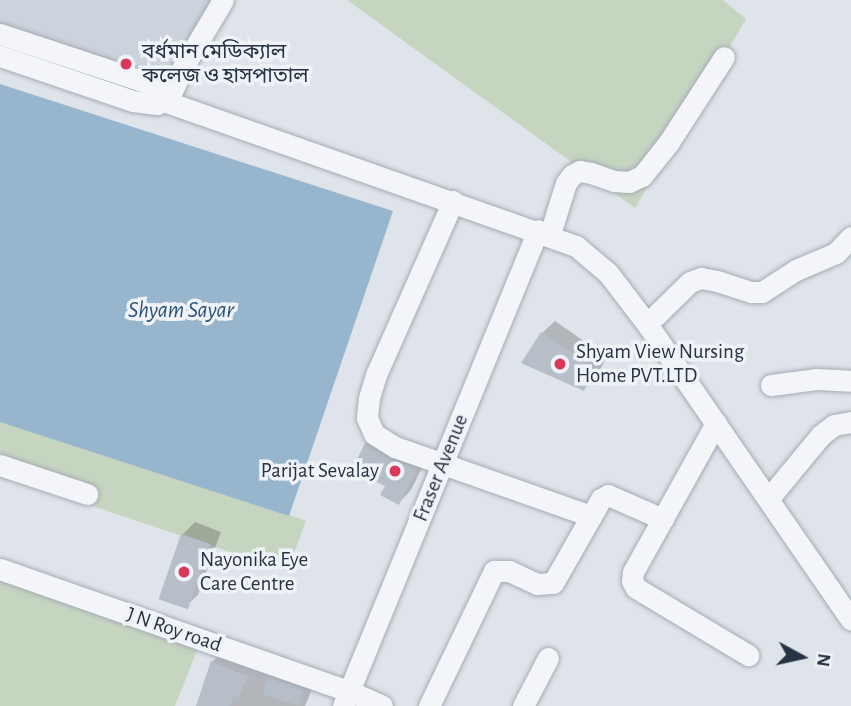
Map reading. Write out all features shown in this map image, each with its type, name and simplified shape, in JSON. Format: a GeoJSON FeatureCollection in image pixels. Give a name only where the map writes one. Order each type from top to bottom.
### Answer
{"type":"FeatureCollection","features":[{"type":"Feature","properties":{"kind":"street"},"geometry":{"type":"LineString","coordinates":[[0,55],[133,101],[157,104],[167,99],[221,1]]}},
{"type":"Feature","properties":{"kind":"street"},"geometry":{"type":"LineString","coordinates":[[0,34],[155,85],[167,99],[544,232],[576,246],[608,273],[647,324],[851,620]]}},
{"type":"Feature","properties":{"kind":"street","name":"Fraser Avenue"},"geometry":{"type":"LineString","coordinates":[[346,699],[443,464],[566,183],[572,175],[580,172],[629,182],[642,176],[669,142],[724,57]]}},
{"type":"Feature","properties":{"kind":"street"},"geometry":{"type":"LineString","coordinates":[[453,201],[376,376],[369,398],[368,418],[374,434],[394,447],[591,516]]}},
{"type":"Feature","properties":{"kind":"street"},"geometry":{"type":"LineString","coordinates":[[647,324],[690,282],[701,278],[751,292],[762,292],[796,270],[843,259],[851,237]]}},
{"type":"Feature","properties":{"kind":"street"},"geometry":{"type":"LineString","coordinates":[[771,385],[816,379],[851,381]]}},
{"type":"Feature","properties":{"kind":"street"},"geometry":{"type":"LineString","coordinates":[[769,498],[821,435],[834,425],[851,422]]}},
{"type":"Feature","properties":{"kind":"street"},"geometry":{"type":"LineString","coordinates":[[716,423],[634,572],[632,581],[636,588],[748,654]]}},
{"type":"Feature","properties":{"kind":"street"},"geometry":{"type":"LineString","coordinates":[[0,465],[87,494]]}},
{"type":"Feature","properties":{"kind":"street"},"geometry":{"type":"LineString","coordinates":[[429,706],[494,571],[509,571],[537,584],[553,583],[601,499],[608,495],[663,519]]}},
{"type":"Feature","properties":{"kind":"street","name":"J N Roy road"},"geometry":{"type":"LineString","coordinates":[[0,569],[346,699],[382,706]]}},
{"type":"Feature","properties":{"kind":"street"},"geometry":{"type":"LineString","coordinates":[[523,706],[548,658]]}},
{"type":"Feature","properties":{"kind":"shaded area","name":"বর্ধমান মেডিক্যাল কলেজ ও হাসপাতাল"},"geometry":{"type":"Polygon","coordinates":[[[0,0],[213,0],[171,87],[0,40],[0,0]]]}},
{"type":"Feature","properties":{"kind":"green space"},"geometry":{"type":"Polygon","coordinates":[[[347,0],[723,0],[746,19],[635,208],[347,0]]]}},
{"type":"Feature","properties":{"kind":"green space"},"geometry":{"type":"Polygon","coordinates":[[[0,411],[306,521],[287,571],[0,475],[0,411]]]}},
{"type":"Feature","properties":{"kind":"green space"},"geometry":{"type":"Polygon","coordinates":[[[0,579],[198,648],[175,706],[0,706],[0,579]]]}},
{"type":"Feature","properties":{"kind":"water","name":"Shyam Sayar"},"geometry":{"type":"Polygon","coordinates":[[[0,84],[393,211],[289,516],[0,422],[0,84]]]}},
{"type":"Feature","properties":{"kind":"building"},"geometry":{"type":"Polygon","coordinates":[[[541,332],[596,369],[584,391],[521,363],[541,332]]]}},
{"type":"Feature","properties":{"kind":"building"},"geometry":{"type":"Polygon","coordinates":[[[365,443],[388,458],[417,469],[399,505],[380,495],[385,486],[352,470],[365,443]]]}},
{"type":"Feature","properties":{"kind":"building"},"geometry":{"type":"Polygon","coordinates":[[[181,534],[210,544],[188,609],[159,599],[181,534]]]}},
{"type":"Feature","properties":{"kind":"building"},"geometry":{"type":"Polygon","coordinates":[[[211,661],[248,677],[238,698],[234,696],[230,706],[196,706],[211,661]]]}},
{"type":"Feature","properties":{"kind":"building"},"geometry":{"type":"Polygon","coordinates":[[[268,677],[304,689],[299,706],[262,694],[268,677]]]}},
{"type":"Feature","properties":{"kind":"place","name":"বর্ধমান মেডিক্যাল কলেজ ও হাসপাতাল"},"geometry":{"type":"Point","coordinates":[126,64]}},
{"type":"Feature","properties":{"kind":"place","name":"Shyam View Nursing Home PVT.LTD"},"geometry":{"type":"Point","coordinates":[560,364]}},
{"type":"Feature","properties":{"kind":"place","name":"Parijat Sevalay"},"geometry":{"type":"Point","coordinates":[395,471]}},
{"type":"Feature","properties":{"kind":"place","name":"Nayonika Eye Care Centre"},"geometry":{"type":"Point","coordinates":[184,572]}}]}
